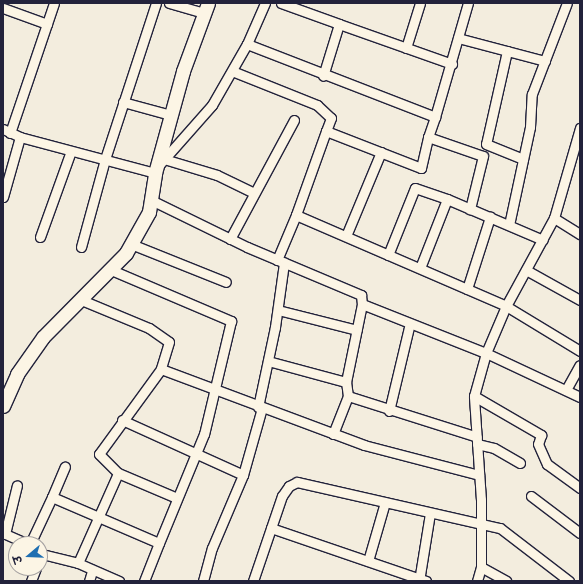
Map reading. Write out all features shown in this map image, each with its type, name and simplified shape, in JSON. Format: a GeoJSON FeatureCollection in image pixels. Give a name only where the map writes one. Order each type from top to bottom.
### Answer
{"type":"FeatureCollection","features":[{"type":"Feature","properties":{"kind":"street"},"geometry":{"type":"LineString","coordinates":[[54,3],[7,131],[20,137],[105,159],[217,175],[254,193]]}},
{"type":"Feature","properties":{"kind":"street"},"geometry":{"type":"LineString","coordinates":[[81,247],[105,159],[156,3]]}},
{"type":"Feature","properties":{"kind":"street"},"geometry":{"type":"LineString","coordinates":[[3,406],[6,389],[43,337],[79,298],[109,269],[131,244],[149,212],[158,166],[183,71],[206,8],[169,3]]}},
{"type":"Feature","properties":{"kind":"street"},"geometry":{"type":"LineString","coordinates":[[158,166],[212,105],[247,44],[265,3]]}},
{"type":"Feature","properties":{"kind":"street"},"geometry":{"type":"LineString","coordinates":[[281,3],[452,64]]}},
{"type":"Feature","properties":{"kind":"street"},"geometry":{"type":"LineString","coordinates":[[406,48],[420,3]]}},
{"type":"Feature","properties":{"kind":"street"},"geometry":{"type":"LineString","coordinates":[[326,131],[421,168],[428,137],[452,64],[468,3]]}},
{"type":"Feature","properties":{"kind":"street"},"geometry":{"type":"LineString","coordinates":[[508,225],[530,127],[532,94],[564,4]]}},
{"type":"Feature","properties":{"kind":"street"},"geometry":{"type":"LineString","coordinates":[[3,8],[47,24]]}},
{"type":"Feature","properties":{"kind":"street"},"geometry":{"type":"LineString","coordinates":[[323,76],[339,24]]}},
{"type":"Feature","properties":{"kind":"street"},"geometry":{"type":"LineString","coordinates":[[458,38],[545,61]]}},
{"type":"Feature","properties":{"kind":"street"},"geometry":{"type":"LineString","coordinates":[[247,44],[323,76],[435,117]]}},
{"type":"Feature","properties":{"kind":"street"},"geometry":{"type":"LineString","coordinates":[[470,209],[507,51]]}},
{"type":"Feature","properties":{"kind":"street"},"geometry":{"type":"LineString","coordinates":[[203,581],[212,548],[243,475],[260,408],[278,310],[280,261],[332,118],[317,105],[232,71]]}},
{"type":"Feature","properties":{"kind":"street"},"geometry":{"type":"LineString","coordinates":[[123,102],[171,115]]}},
{"type":"Feature","properties":{"kind":"street"},"geometry":{"type":"LineString","coordinates":[[230,239],[294,120]]}},
{"type":"Feature","properties":{"kind":"street"},"geometry":{"type":"LineString","coordinates":[[477,581],[481,567],[481,521],[474,396],[486,353],[506,306],[554,218],[576,155],[580,128]]}},
{"type":"Feature","properties":{"kind":"street"},"geometry":{"type":"LineString","coordinates":[[3,194],[20,137]]}},
{"type":"Feature","properties":{"kind":"street"},"geometry":{"type":"LineString","coordinates":[[428,137],[483,156]]}},
{"type":"Feature","properties":{"kind":"street"},"geometry":{"type":"LineString","coordinates":[[486,144],[523,159]]}},
{"type":"Feature","properties":{"kind":"street"},"geometry":{"type":"LineString","coordinates":[[40,237],[71,151]]}},
{"type":"Feature","properties":{"kind":"street"},"geometry":{"type":"LineString","coordinates":[[346,236],[381,152]]}},
{"type":"Feature","properties":{"kind":"street"},"geometry":{"type":"LineString","coordinates":[[388,255],[415,188],[447,199],[543,240]]}},
{"type":"Feature","properties":{"kind":"street"},"geometry":{"type":"LineString","coordinates":[[420,268],[447,199]]}},
{"type":"Feature","properties":{"kind":"street"},"geometry":{"type":"LineString","coordinates":[[151,200],[230,239],[361,295],[362,304],[358,330],[346,382],[348,396],[333,434]]}},
{"type":"Feature","properties":{"kind":"street"},"geometry":{"type":"LineString","coordinates":[[296,215],[506,306],[580,351]]}},
{"type":"Feature","properties":{"kind":"street"},"geometry":{"type":"LineString","coordinates":[[467,289],[490,217]]}},
{"type":"Feature","properties":{"kind":"street"},"geometry":{"type":"LineString","coordinates":[[554,218],[580,234]]}},
{"type":"Feature","properties":{"kind":"street"},"geometry":{"type":"LineString","coordinates":[[131,244],[226,282]]}},
{"type":"Feature","properties":{"kind":"street"},"geometry":{"type":"LineString","coordinates":[[109,269],[231,321],[214,391],[196,454],[144,581]]}},
{"type":"Feature","properties":{"kind":"street"},"geometry":{"type":"LineString","coordinates":[[526,270],[580,300]]}},
{"type":"Feature","properties":{"kind":"street"},"geometry":{"type":"LineString","coordinates":[[79,298],[148,328],[169,342],[161,369],[122,420],[99,454],[118,473],[178,498]]}},
{"type":"Feature","properties":{"kind":"street"},"geometry":{"type":"LineString","coordinates":[[362,304],[486,353],[567,388],[580,397]]}},
{"type":"Feature","properties":{"kind":"street"},"geometry":{"type":"LineString","coordinates":[[278,310],[358,330]]}},
{"type":"Feature","properties":{"kind":"street"},"geometry":{"type":"LineString","coordinates":[[389,410],[410,323]]}},
{"type":"Feature","properties":{"kind":"street"},"geometry":{"type":"LineString","coordinates":[[268,361],[346,382]]}},
{"type":"Feature","properties":{"kind":"street"},"geometry":{"type":"LineString","coordinates":[[567,388],[580,365]]}},
{"type":"Feature","properties":{"kind":"street"},"geometry":{"type":"LineString","coordinates":[[161,369],[214,391],[333,434],[479,475]]}},
{"type":"Feature","properties":{"kind":"street"},"geometry":{"type":"LineString","coordinates":[[348,396],[477,440],[520,462]]}},
{"type":"Feature","properties":{"kind":"street"},"geometry":{"type":"LineString","coordinates":[[474,396],[541,435],[538,444],[547,464],[580,488]]}},
{"type":"Feature","properties":{"kind":"street"},"geometry":{"type":"LineString","coordinates":[[122,420],[243,475]]}},
{"type":"Feature","properties":{"kind":"street"},"geometry":{"type":"LineString","coordinates":[[33,536],[65,467]]}},
{"type":"Feature","properties":{"kind":"street"},"geometry":{"type":"LineString","coordinates":[[78,563],[97,516],[118,473]]}},
{"type":"Feature","properties":{"kind":"street"},"geometry":{"type":"LineString","coordinates":[[253,581],[282,496],[289,486],[297,482],[430,513],[481,521],[500,528],[569,581]]}},
{"type":"Feature","properties":{"kind":"street"},"geometry":{"type":"LineString","coordinates":[[4,534],[17,485]]}},
{"type":"Feature","properties":{"kind":"street"},"geometry":{"type":"LineString","coordinates":[[531,496],[580,533]]}},
{"type":"Feature","properties":{"kind":"street"},"geometry":{"type":"LineString","coordinates":[[52,497],[159,543]]}},
{"type":"Feature","properties":{"kind":"street"},"geometry":{"type":"LineString","coordinates":[[368,561],[385,502]]}},
{"type":"Feature","properties":{"kind":"street"},"geometry":{"type":"LineString","coordinates":[[271,528],[421,580],[430,513]]}},
{"type":"Feature","properties":{"kind":"street"},"geometry":{"type":"LineString","coordinates":[[48,557],[78,563],[92,571],[119,581]]}},
{"type":"Feature","properties":{"kind":"street"},"geometry":{"type":"LineString","coordinates":[[481,567],[506,581]]}},
{"type":"Feature","properties":{"kind":"street"},"geometry":{"type":"LineString","coordinates":[[89,581],[92,571]]}}]}
